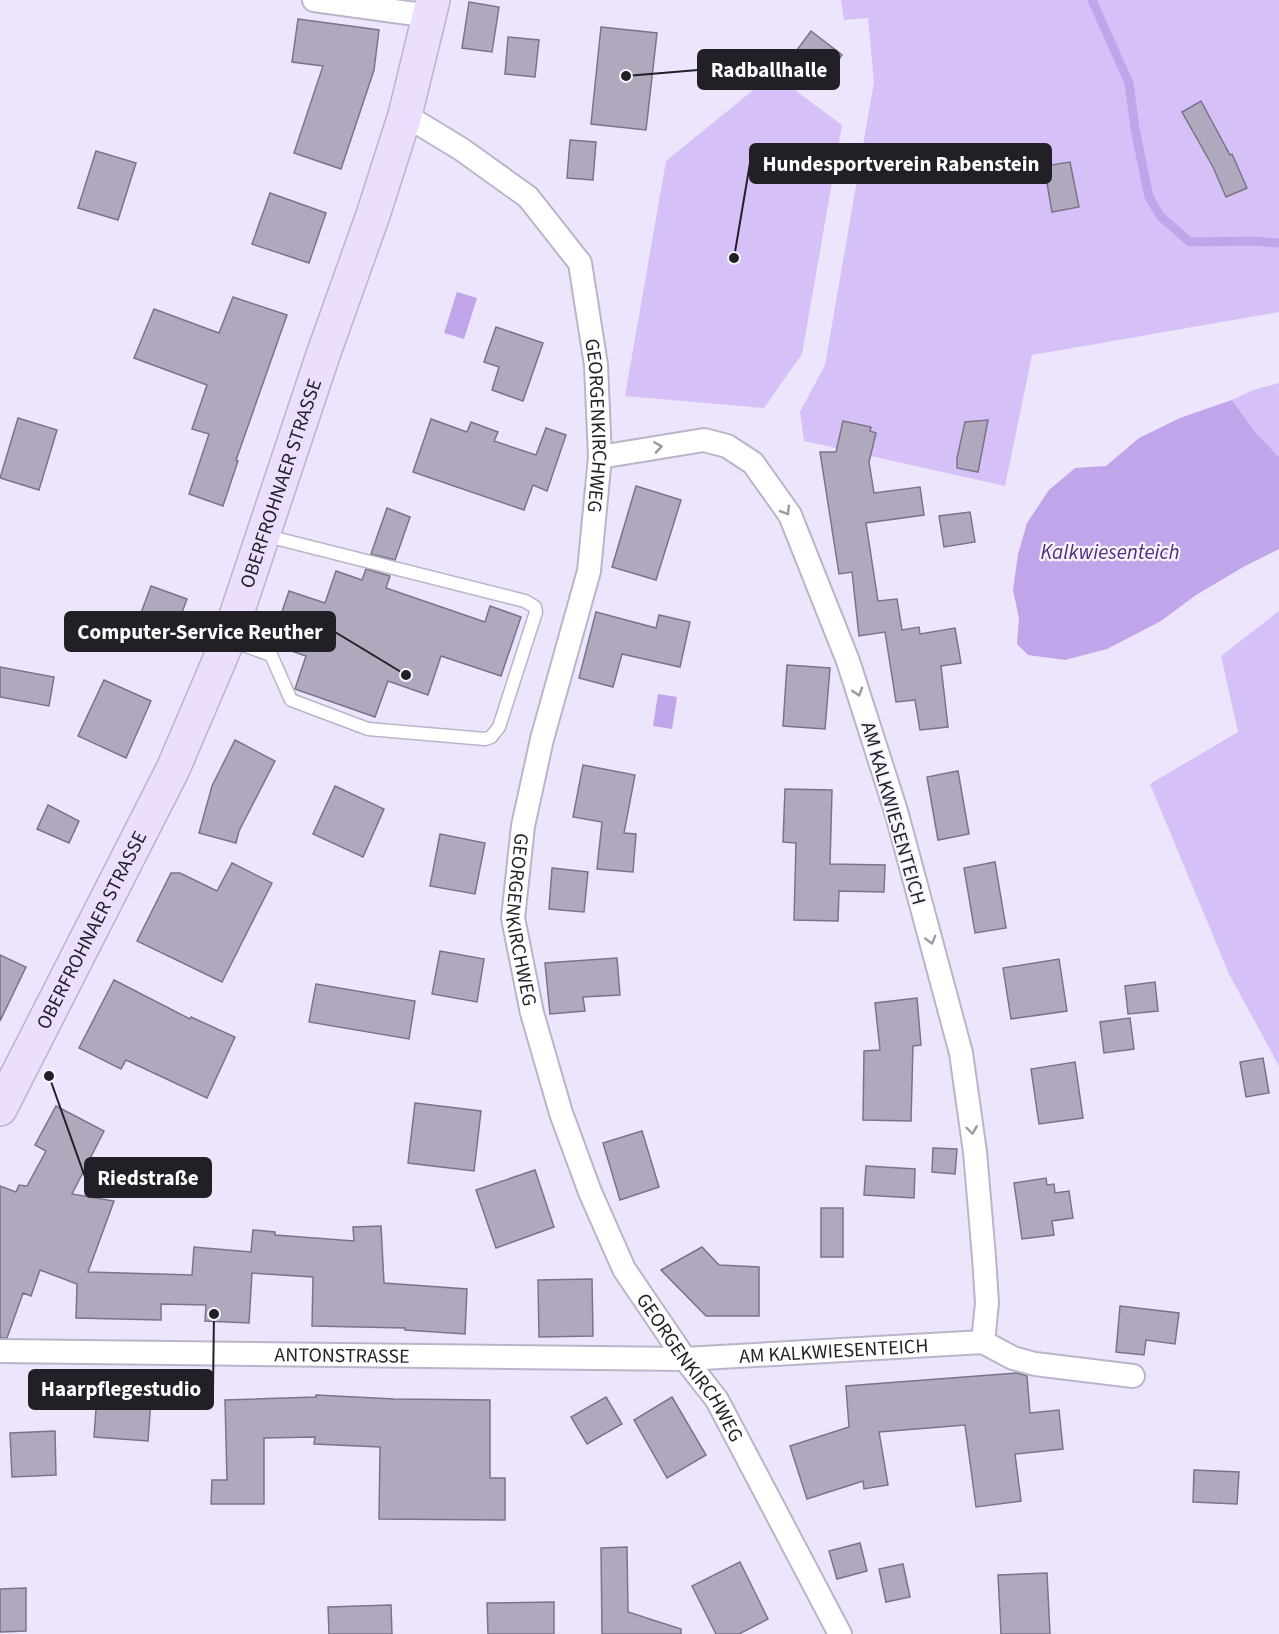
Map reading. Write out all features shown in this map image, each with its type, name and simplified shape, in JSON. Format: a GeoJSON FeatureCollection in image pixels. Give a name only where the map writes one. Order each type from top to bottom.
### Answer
{"type":"FeatureCollection","features":[{"type":"Feature","properties":{"kind":"main road","name":"OBERFROHNAER STRASSE"},"geometry":{"type":"LineString","coordinates":[[0,1109],[173,769],[228,640],[323,355],[373,216],[405,115],[431,8]]}},
{"type":"Feature","properties":{"kind":"street"},"geometry":{"type":"LineString","coordinates":[[314,0],[431,8]]}},
{"type":"Feature","properties":{"kind":"street","name":"GEORGENKIRCHWEG"},"geometry":{"type":"LineString","coordinates":[[405,115],[461,149],[528,197],[580,263],[596,365],[600,457],[589,571],[542,739],[523,826],[513,918],[532,1013],[561,1113],[590,1192],[624,1269],[685,1359],[717,1400],[840,1634]]}},
{"type":"Feature","properties":{"kind":"street","name":"AM KALKWIESENTEICH"},"geometry":{"type":"LineString","coordinates":[[600,457],[704,440],[727,446],[753,463],[790,515],[848,662],[886,779],[961,1053],[975,1152],[987,1303],[983,1342],[685,1359]]}},
{"type":"Feature","properties":{"kind":"street"},"geometry":{"type":"LineString","coordinates":[[983,1342],[1013,1358],[1035,1364],[1133,1376]]}},
{"type":"Feature","properties":{"kind":"street","name":"ANTONSTRASSE"},"geometry":{"type":"LineString","coordinates":[[0,1351],[685,1359]]}},
{"type":"Feature","properties":{"kind":"lane"},"geometry":{"type":"LineString","coordinates":[[228,640],[271,655],[291,700],[368,729],[485,739],[491,737],[499,727],[536,612],[535,607],[525,601],[262,535]]}},
{"type":"Feature","properties":{"kind":"shaded area"},"geometry":{"type":"Polygon","coordinates":[[[841,0],[1279,0],[1279,312],[1032,355],[1005,486],[804,441],[800,412],[825,365],[874,82],[868,18],[844,20],[841,0]]]}},
{"type":"Feature","properties":{"kind":"shaded area"},"geometry":{"type":"Polygon","coordinates":[[[773,74],[842,125],[802,354],[764,408],[625,396],[666,161],[773,74]]]}},
{"type":"Feature","properties":{"kind":"shaded area"},"geometry":{"type":"Polygon","coordinates":[[[1279,383],[1279,457],[1255,432],[1232,400],[1253,390],[1279,383]]]}},
{"type":"Feature","properties":{"kind":"shaded area"},"geometry":{"type":"Polygon","coordinates":[[[1279,611],[1279,1066],[1229,974],[1150,784],[1238,732],[1221,656],[1279,611]]]}},
{"type":"Feature","properties":{"kind":"water"},"geometry":{"type":"Polygon","coordinates":[[[457,292],[477,298],[464,339],[444,333],[457,292]]]}},
{"type":"Feature","properties":{"kind":"water","name":"Kalkwiesenteich"},"geometry":{"type":"Polygon","coordinates":[[[1232,400],[1255,432],[1279,457],[1279,549],[1196,595],[1161,621],[1107,649],[1065,660],[1028,655],[1017,644],[1019,618],[1013,590],[1018,554],[1027,523],[1049,490],[1075,468],[1106,466],[1139,438],[1180,418],[1232,400]]]}},
{"type":"Feature","properties":{"kind":"water"},"geometry":{"type":"Polygon","coordinates":[[[658,694],[677,697],[672,729],[653,726],[658,694]]]}},
{"type":"Feature","properties":{"kind":"building"},"geometry":{"type":"Polygon","coordinates":[[[469,2],[499,7],[492,52],[462,48],[469,2]]]}},
{"type":"Feature","properties":{"kind":"building"},"geometry":{"type":"Polygon","coordinates":[[[298,19],[379,30],[374,70],[341,169],[294,153],[323,66],[292,62],[298,19]]]}},
{"type":"Feature","properties":{"kind":"building"},"geometry":{"type":"Polygon","coordinates":[[[601,27],[657,33],[646,130],[591,124],[601,27]]]}},
{"type":"Feature","properties":{"kind":"building"},"geometry":{"type":"Polygon","coordinates":[[[811,31],[842,55],[823,82],[791,58],[811,31]]]}},
{"type":"Feature","properties":{"kind":"building"},"geometry":{"type":"Polygon","coordinates":[[[508,37],[539,40],[535,77],[505,74],[508,37]]]}},
{"type":"Feature","properties":{"kind":"building"},"geometry":{"type":"Polygon","coordinates":[[[1201,101],[1230,155],[1232,154],[1247,188],[1226,197],[1213,167],[1182,112],[1201,101]]]}},
{"type":"Feature","properties":{"kind":"building"},"geometry":{"type":"Polygon","coordinates":[[[570,140],[596,142],[593,180],[567,178],[570,140]]]}},
{"type":"Feature","properties":{"kind":"building"},"geometry":{"type":"Polygon","coordinates":[[[96,151],[136,163],[118,220],[78,208],[96,151]]]}},
{"type":"Feature","properties":{"kind":"building"},"geometry":{"type":"Polygon","coordinates":[[[1070,162],[1079,207],[1052,212],[1044,166],[1070,162]]]}},
{"type":"Feature","properties":{"kind":"building"},"geometry":{"type":"Polygon","coordinates":[[[270,193],[326,213],[309,263],[252,244],[270,193]]]}},
{"type":"Feature","properties":{"kind":"building"},"geometry":{"type":"Polygon","coordinates":[[[233,297],[287,315],[236,460],[238,461],[223,506],[189,494],[209,434],[192,429],[207,385],[134,358],[154,309],[219,333],[233,297]]]}},
{"type":"Feature","properties":{"kind":"building"},"geometry":{"type":"Polygon","coordinates":[[[496,327],[543,343],[523,401],[492,390],[499,367],[484,362],[496,327]]]}},
{"type":"Feature","properties":{"kind":"building"},"geometry":{"type":"Polygon","coordinates":[[[18,418],[57,430],[39,490],[0,478],[18,418]]]}},
{"type":"Feature","properties":{"kind":"building"},"geometry":{"type":"Polygon","coordinates":[[[431,419],[467,432],[471,422],[498,432],[494,441],[536,455],[546,428],[566,435],[547,491],[533,485],[524,510],[413,472],[431,419]]]}},
{"type":"Feature","properties":{"kind":"building"},"geometry":{"type":"Polygon","coordinates":[[[988,420],[978,472],[957,468],[965,422],[988,420]]]}},
{"type":"Feature","properties":{"kind":"building"},"geometry":{"type":"Polygon","coordinates":[[[843,421],[871,427],[870,431],[876,433],[869,462],[874,493],[920,487],[924,515],[866,523],[878,601],[897,599],[902,630],[919,627],[920,634],[955,628],[961,663],[941,666],[948,727],[920,730],[915,700],[896,702],[885,632],[859,636],[852,572],[839,574],[820,452],[836,452],[843,421]]]}},
{"type":"Feature","properties":{"kind":"building"},"geometry":{"type":"Polygon","coordinates":[[[636,486],[681,500],[656,580],[612,567],[636,486]]]}},
{"type":"Feature","properties":{"kind":"building"},"geometry":{"type":"Polygon","coordinates":[[[387,508],[410,517],[395,560],[371,554],[387,508]]]}},
{"type":"Feature","properties":{"kind":"building"},"geometry":{"type":"Polygon","coordinates":[[[970,512],[975,542],[944,547],[939,516],[970,512]]]}},
{"type":"Feature","properties":{"kind":"building"},"geometry":{"type":"Polygon","coordinates":[[[366,569],[390,576],[386,588],[485,622],[490,606],[521,617],[501,676],[441,656],[428,695],[388,681],[375,717],[295,689],[306,656],[271,644],[289,591],[325,603],[336,571],[362,580],[366,569]]]}},
{"type":"Feature","properties":{"kind":"building"},"geometry":{"type":"Polygon","coordinates":[[[151,586],[187,599],[174,634],[138,621],[151,586]]]}},
{"type":"Feature","properties":{"kind":"building"},"geometry":{"type":"Polygon","coordinates":[[[596,612],[656,628],[659,615],[690,622],[680,667],[622,654],[613,687],[579,678],[596,612]]]}},
{"type":"Feature","properties":{"kind":"building"},"geometry":{"type":"Polygon","coordinates":[[[787,665],[830,668],[825,729],[783,726],[787,665]]]}},
{"type":"Feature","properties":{"kind":"building"},"geometry":{"type":"Polygon","coordinates":[[[0,667],[54,677],[49,706],[0,697],[0,667]]]}},
{"type":"Feature","properties":{"kind":"building"},"geometry":{"type":"Polygon","coordinates":[[[104,680],[151,701],[126,758],[78,736],[104,680]]]}},
{"type":"Feature","properties":{"kind":"building"},"geometry":{"type":"Polygon","coordinates":[[[235,740],[275,761],[239,831],[236,843],[199,833],[212,786],[235,740]]]}},
{"type":"Feature","properties":{"kind":"building"},"geometry":{"type":"Polygon","coordinates":[[[583,765],[635,775],[624,833],[636,834],[633,872],[597,869],[602,822],[573,817],[583,765]]]}},
{"type":"Feature","properties":{"kind":"building"},"geometry":{"type":"Polygon","coordinates":[[[958,771],[969,834],[938,840],[927,777],[958,771]]]}},
{"type":"Feature","properties":{"kind":"building"},"geometry":{"type":"Polygon","coordinates":[[[335,786],[384,809],[363,857],[313,834],[335,786]]]}},
{"type":"Feature","properties":{"kind":"building"},"geometry":{"type":"Polygon","coordinates":[[[785,789],[832,790],[830,864],[885,865],[884,892],[839,891],[838,921],[794,920],[796,843],[783,842],[785,789]]]}},
{"type":"Feature","properties":{"kind":"building"},"geometry":{"type":"Polygon","coordinates":[[[48,805],[79,821],[69,843],[37,829],[48,805]]]}},
{"type":"Feature","properties":{"kind":"building"},"geometry":{"type":"Polygon","coordinates":[[[440,834],[485,843],[475,894],[430,886],[440,834]]]}},
{"type":"Feature","properties":{"kind":"building"},"geometry":{"type":"Polygon","coordinates":[[[995,862],[1006,928],[975,933],[964,868],[995,862]]]}},
{"type":"Feature","properties":{"kind":"building"},"geometry":{"type":"Polygon","coordinates":[[[232,863],[272,883],[222,982],[137,941],[171,873],[180,873],[217,891],[232,863]]]}},
{"type":"Feature","properties":{"kind":"building"},"geometry":{"type":"Polygon","coordinates":[[[552,868],[588,872],[584,912],[549,909],[552,868]]]}},
{"type":"Feature","properties":{"kind":"building"},"geometry":{"type":"Polygon","coordinates":[[[440,951],[484,959],[477,1002],[432,994],[440,951]]]}},
{"type":"Feature","properties":{"kind":"building"},"geometry":{"type":"Polygon","coordinates":[[[0,955],[26,967],[0,1021],[0,955]]]}},
{"type":"Feature","properties":{"kind":"building"},"geometry":{"type":"Polygon","coordinates":[[[617,958],[620,995],[583,997],[585,1011],[550,1014],[545,963],[617,958]]]}},
{"type":"Feature","properties":{"kind":"building"},"geometry":{"type":"Polygon","coordinates":[[[1059,959],[1067,1011],[1011,1019],[1003,968],[1059,959]]]}},
{"type":"Feature","properties":{"kind":"building"},"geometry":{"type":"Polygon","coordinates":[[[114,980],[190,1019],[191,1017],[235,1037],[207,1098],[126,1060],[121,1069],[79,1048],[114,980]]]}},
{"type":"Feature","properties":{"kind":"building"},"geometry":{"type":"Polygon","coordinates":[[[1155,982],[1158,1011],[1128,1014],[1125,986],[1155,982]]]}},
{"type":"Feature","properties":{"kind":"building"},"geometry":{"type":"Polygon","coordinates":[[[316,984],[415,1001],[409,1039],[309,1022],[316,984]]]}},
{"type":"Feature","properties":{"kind":"building"},"geometry":{"type":"Polygon","coordinates":[[[917,998],[921,1045],[913,1046],[911,1121],[863,1120],[864,1051],[880,1050],[875,1003],[917,998]]]}},
{"type":"Feature","properties":{"kind":"building"},"geometry":{"type":"Polygon","coordinates":[[[1130,1018],[1134,1049],[1104,1053],[1100,1022],[1130,1018]]]}},
{"type":"Feature","properties":{"kind":"building"},"geometry":{"type":"Polygon","coordinates":[[[1263,1058],[1269,1093],[1246,1097],[1240,1062],[1263,1058]]]}},
{"type":"Feature","properties":{"kind":"building"},"geometry":{"type":"Polygon","coordinates":[[[1075,1062],[1083,1118],[1039,1124],[1031,1069],[1075,1062]]]}},
{"type":"Feature","properties":{"kind":"building"},"geometry":{"type":"Polygon","coordinates":[[[415,1103],[481,1111],[474,1171],[408,1163],[415,1103]]]}},
{"type":"Feature","properties":{"kind":"building"},"geometry":{"type":"Polygon","coordinates":[[[56,1106],[104,1131],[72,1194],[114,1201],[88,1272],[192,1275],[194,1247],[251,1252],[253,1230],[275,1232],[275,1235],[354,1241],[353,1227],[381,1226],[384,1283],[467,1289],[465,1334],[405,1330],[405,1328],[312,1326],[313,1277],[252,1273],[249,1323],[205,1321],[206,1305],[161,1304],[161,1320],[76,1318],[77,1284],[40,1270],[31,1296],[23,1293],[7,1338],[0,1338],[0,1186],[16,1192],[19,1185],[27,1186],[46,1151],[35,1145],[56,1106]]]}},
{"type":"Feature","properties":{"kind":"building"},"geometry":{"type":"Polygon","coordinates":[[[642,1131],[659,1187],[620,1200],[603,1143],[642,1131]]]}},
{"type":"Feature","properties":{"kind":"building"},"geometry":{"type":"Polygon","coordinates":[[[933,1148],[957,1149],[955,1174],[932,1172],[933,1148]]]}},
{"type":"Feature","properties":{"kind":"building"},"geometry":{"type":"Polygon","coordinates":[[[866,1166],[915,1169],[914,1198],[864,1195],[866,1166]]]}},
{"type":"Feature","properties":{"kind":"building"},"geometry":{"type":"Polygon","coordinates":[[[535,1170],[554,1227],[496,1248],[476,1190],[535,1170]]]}},
{"type":"Feature","properties":{"kind":"building"},"geometry":{"type":"Polygon","coordinates":[[[1046,1178],[1047,1185],[1054,1184],[1055,1193],[1069,1191],[1073,1218],[1052,1221],[1054,1235],[1022,1239],[1014,1183],[1046,1178]]]}},
{"type":"Feature","properties":{"kind":"building"},"geometry":{"type":"Polygon","coordinates":[[[821,1208],[843,1208],[843,1257],[821,1257],[821,1208]]]}},
{"type":"Feature","properties":{"kind":"building"},"geometry":{"type":"Polygon","coordinates":[[[702,1247],[719,1265],[759,1267],[759,1316],[706,1316],[661,1270],[702,1247]]]}},
{"type":"Feature","properties":{"kind":"building"},"geometry":{"type":"Polygon","coordinates":[[[592,1279],[593,1336],[539,1337],[538,1280],[592,1279]]]}},
{"type":"Feature","properties":{"kind":"building"},"geometry":{"type":"Polygon","coordinates":[[[1120,1306],[1179,1313],[1175,1344],[1146,1340],[1144,1355],[1116,1352],[1120,1306]]]}},
{"type":"Feature","properties":{"kind":"building"},"geometry":{"type":"Polygon","coordinates":[[[1017,1373],[1027,1376],[1030,1413],[1059,1410],[1063,1449],[1015,1454],[1021,1501],[976,1507],[965,1425],[879,1432],[888,1485],[864,1489],[863,1481],[807,1499],[790,1446],[849,1427],[846,1386],[1017,1373]]]}},
{"type":"Feature","properties":{"kind":"building"},"geometry":{"type":"Polygon","coordinates":[[[97,1395],[151,1399],[148,1441],[94,1437],[97,1395]]]}},
{"type":"Feature","properties":{"kind":"building"},"geometry":{"type":"Polygon","coordinates":[[[316,1395],[490,1400],[490,1478],[505,1478],[505,1520],[379,1519],[380,1447],[314,1444],[315,1437],[264,1438],[264,1504],[211,1504],[212,1480],[227,1480],[225,1400],[316,1397],[316,1395]]]}},
{"type":"Feature","properties":{"kind":"building"},"geometry":{"type":"Polygon","coordinates":[[[606,1397],[622,1424],[587,1444],[571,1417],[606,1397]]]}},
{"type":"Feature","properties":{"kind":"building"},"geometry":{"type":"Polygon","coordinates":[[[672,1397],[706,1455],[667,1478],[634,1420],[672,1397]]]}},
{"type":"Feature","properties":{"kind":"building"},"geometry":{"type":"Polygon","coordinates":[[[55,1431],[56,1475],[12,1477],[10,1433],[55,1431]]]}},
{"type":"Feature","properties":{"kind":"building"},"geometry":{"type":"Polygon","coordinates":[[[1194,1470],[1239,1472],[1237,1504],[1193,1502],[1194,1470]]]}},
{"type":"Feature","properties":{"kind":"building"},"geometry":{"type":"Polygon","coordinates":[[[860,1543],[867,1571],[837,1579],[829,1551],[860,1543]]]}},
{"type":"Feature","properties":{"kind":"building"},"geometry":{"type":"Polygon","coordinates":[[[627,1547],[628,1612],[681,1629],[681,1634],[602,1634],[601,1548],[627,1547]]]}},
{"type":"Feature","properties":{"kind":"building"},"geometry":{"type":"Polygon","coordinates":[[[740,1562],[768,1619],[739,1634],[716,1634],[692,1586],[740,1562]]]}},
{"type":"Feature","properties":{"kind":"building"},"geometry":{"type":"Polygon","coordinates":[[[903,1564],[910,1597],[886,1602],[879,1569],[903,1564]]]}},
{"type":"Feature","properties":{"kind":"building"},"geometry":{"type":"Polygon","coordinates":[[[1047,1573],[1050,1634],[1001,1634],[998,1575],[1047,1573]]]}},
{"type":"Feature","properties":{"kind":"building"},"geometry":{"type":"Polygon","coordinates":[[[26,1588],[26,1631],[0,1632],[0,1589],[26,1588]]]}},
{"type":"Feature","properties":{"kind":"building"},"geometry":{"type":"Polygon","coordinates":[[[554,1602],[554,1634],[488,1634],[487,1603],[554,1602]]]}},
{"type":"Feature","properties":{"kind":"building"},"geometry":{"type":"Polygon","coordinates":[[[391,1605],[392,1634],[329,1634],[328,1607],[391,1605]]]}},
{"type":"Feature","properties":{"kind":"waterway"},"geometry":{"type":"LineString","coordinates":[[1092,0],[1129,83],[1135,129],[1149,197],[1161,217],[1190,242],[1279,243]]}},
{"type":"Feature","properties":{"kind":"place","name":"Radballhalle"},"geometry":{"type":"Point","coordinates":[626,76]}},
{"type":"Feature","properties":{"kind":"place","name":"Hundesportverein Rabenstein"},"geometry":{"type":"Point","coordinates":[734,258]}},
{"type":"Feature","properties":{"kind":"place","name":"Computer-Service Reuther"},"geometry":{"type":"Point","coordinates":[406,675]}},
{"type":"Feature","properties":{"kind":"place","name":"Riedstraße"},"geometry":{"type":"Point","coordinates":[49,1076]}},
{"type":"Feature","properties":{"kind":"place","name":"Haarpflegestudio"},"geometry":{"type":"Point","coordinates":[214,1314]}}]}
